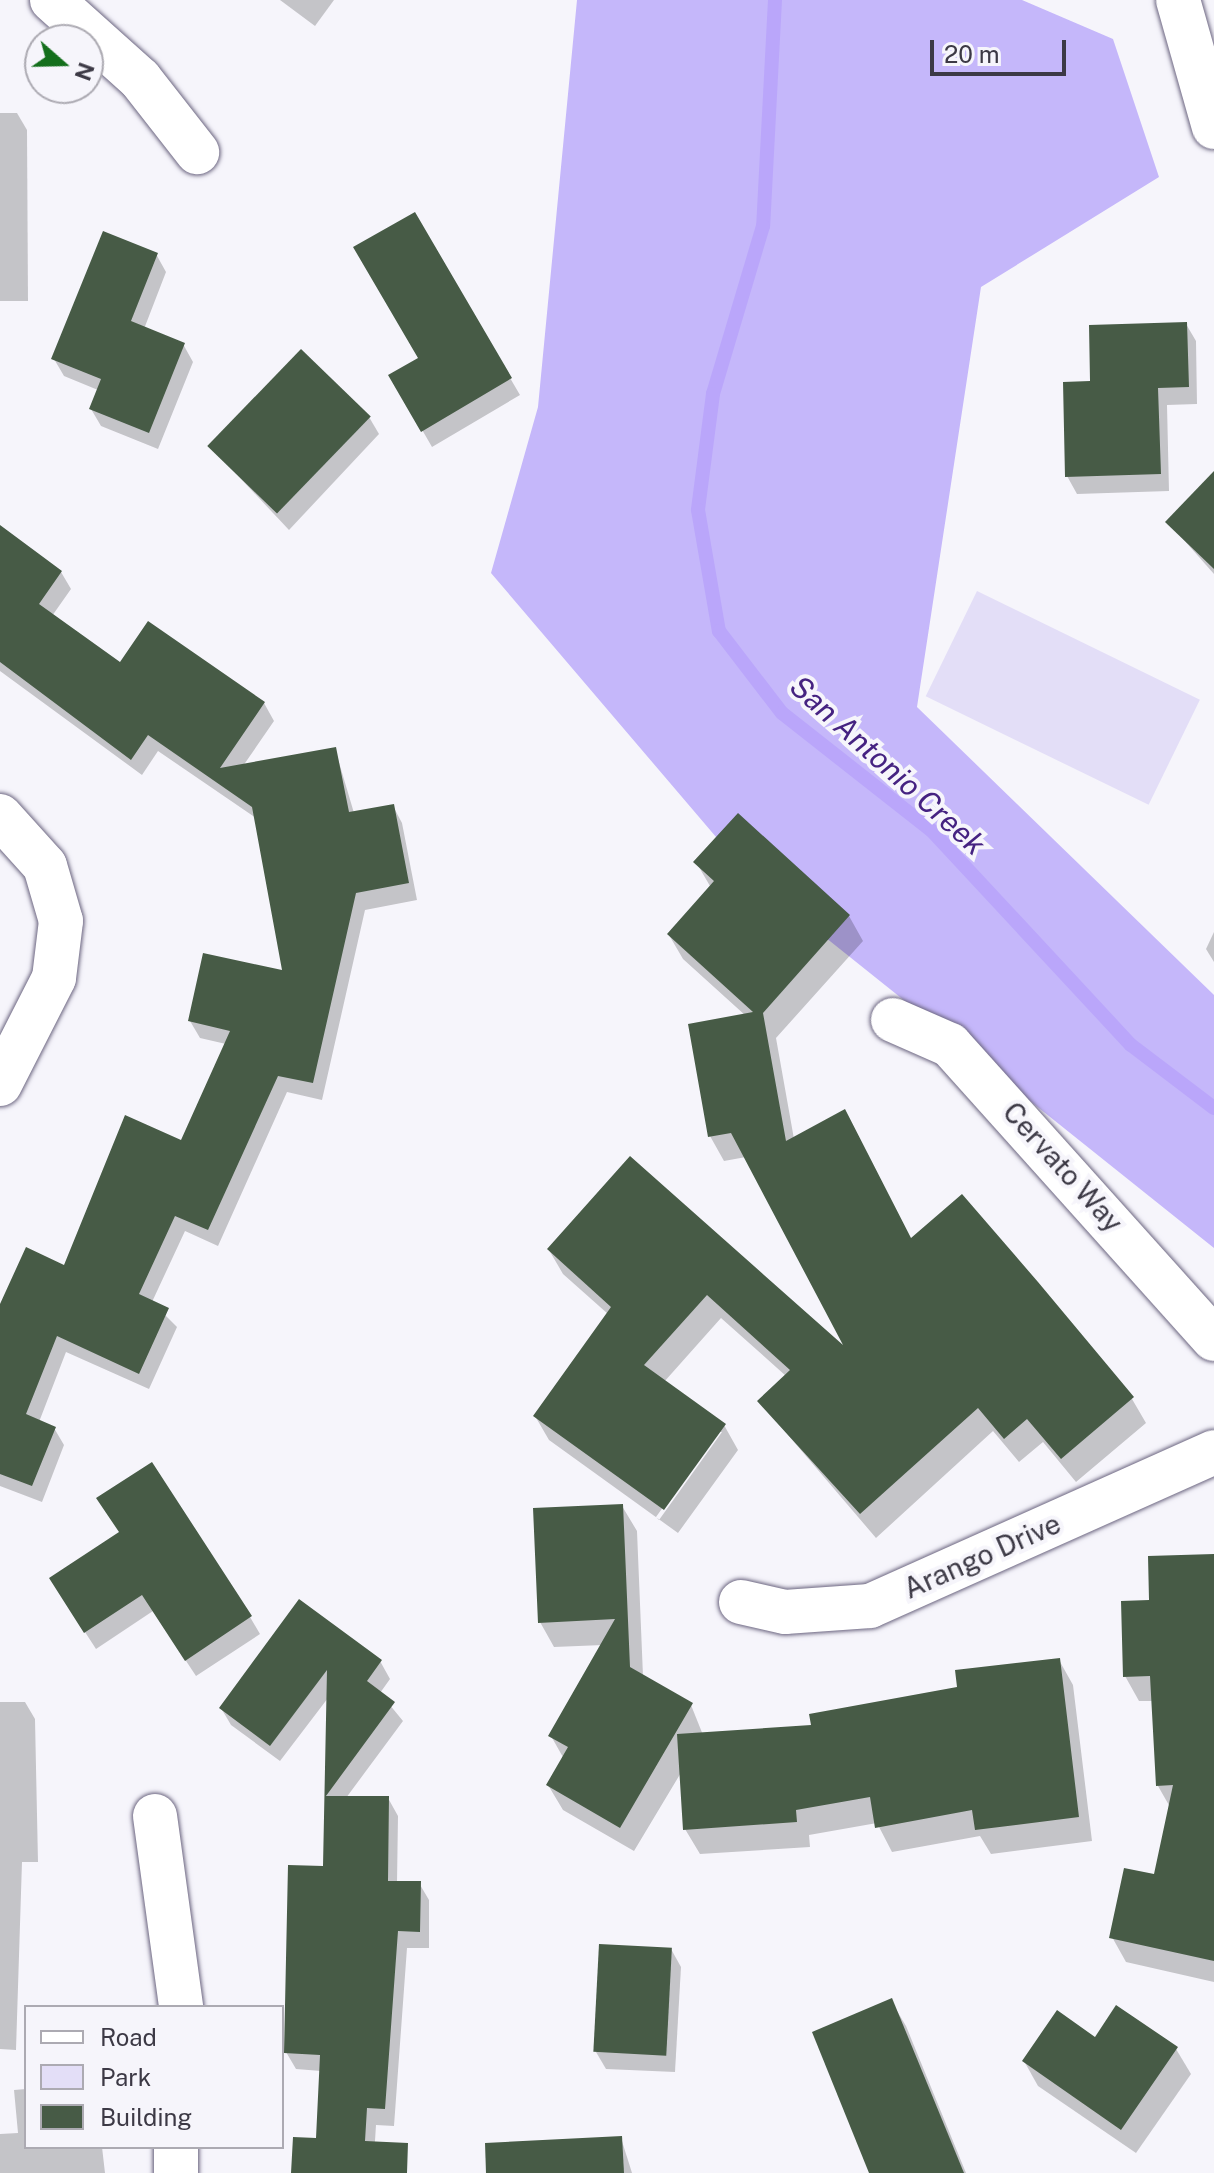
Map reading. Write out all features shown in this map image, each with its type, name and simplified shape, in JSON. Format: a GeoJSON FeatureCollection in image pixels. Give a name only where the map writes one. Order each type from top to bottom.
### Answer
{"type":"FeatureCollection","features":[{"type":"Feature","properties":{"kind":"street"},"geometry":{"type":"LineString","coordinates":[[52,0],[140,79],[197,152]]}},
{"type":"Feature","properties":{"kind":"street"},"geometry":{"type":"LineString","coordinates":[[1178,0],[1214,127]]}},
{"type":"Feature","properties":{"kind":"street"},"geometry":{"type":"LineString","coordinates":[[0,816],[45,866],[61,921],[54,978],[0,1084]]}},
{"type":"Feature","properties":{"kind":"street","name":"Cervato Way"},"geometry":{"type":"LineString","coordinates":[[893,1020],[950,1045],[1214,1339]]}},
{"type":"Feature","properties":{"kind":"street","name":"Arango Drive"},"geometry":{"type":"LineString","coordinates":[[741,1602],[785,1612],[870,1606],[1214,1452]]}},
{"type":"Feature","properties":{"kind":"street"},"geometry":{"type":"LineString","coordinates":[[155,1816],[181,2005]]}},
{"type":"Feature","properties":{"kind":"street"},"geometry":{"type":"LineString","coordinates":[[176,2149],[176,2173]]}},
{"type":"Feature","properties":{"kind":"green space"},"geometry":{"type":"Polygon","coordinates":[[[977,591],[1200,700],[1149,805],[926,696],[977,591]]]}},
{"type":"Feature","properties":{"kind":"shaded area"},"geometry":{"type":"Polygon","coordinates":[[[577,0],[1022,0],[1113,39],[1159,177],[981,287],[917,707],[1214,995],[1214,1248],[751,878],[491,573],[538,407],[577,0]]]}},
{"type":"Feature","properties":{"kind":"building"},"geometry":{"type":"Polygon","coordinates":[[[415,212],[512,378],[421,432],[388,375],[418,358],[353,247],[415,212]]]}},
{"type":"Feature","properties":{"kind":"building"},"geometry":{"type":"Polygon","coordinates":[[[103,231],[158,253],[131,321],[185,343],[149,433],[89,409],[101,379],[51,359],[103,231]]]}},
{"type":"Feature","properties":{"kind":"building"},"geometry":{"type":"Polygon","coordinates":[[[1187,322],[1189,387],[1158,388],[1161,474],[1065,477],[1063,382],[1090,381],[1089,325],[1187,322]]]}},
{"type":"Feature","properties":{"kind":"building"},"geometry":{"type":"Polygon","coordinates":[[[301,349],[371,416],[277,513],[207,446],[301,349]]]}},
{"type":"Feature","properties":{"kind":"building"},"geometry":{"type":"Polygon","coordinates":[[[1214,471],[1214,569],[1165,522],[1214,471]]]}},
{"type":"Feature","properties":{"kind":"building"},"geometry":{"type":"Polygon","coordinates":[[[0,525],[62,571],[39,604],[120,662],[148,621],[265,702],[220,768],[336,747],[349,812],[394,804],[409,883],[356,893],[313,1083],[278,1076],[208,1230],[175,1216],[139,1294],[169,1308],[139,1374],[57,1336],[26,1414],[56,1427],[32,1486],[0,1474],[0,1304],[26,1247],[64,1265],[125,1115],[181,1140],[230,1031],[188,1021],[203,953],[282,970],[252,807],[148,735],[131,760],[0,662],[0,525]]]}},
{"type":"Feature","properties":{"kind":"building"},"geometry":{"type":"Polygon","coordinates":[[[738,813],[850,915],[763,1013],[786,1141],[845,1109],[911,1238],[962,1194],[1134,1397],[1061,1459],[1027,1419],[1004,1439],[978,1408],[860,1514],[757,1401],[790,1370],[707,1295],[644,1365],[726,1424],[664,1510],[533,1416],[611,1307],[547,1249],[630,1156],[843,1345],[731,1133],[708,1137],[688,1024],[753,1012],[667,934],[714,881],[693,862],[738,813]]]}},
{"type":"Feature","properties":{"kind":"building"},"geometry":{"type":"Polygon","coordinates":[[[152,1462],[252,1616],[185,1661],[142,1595],[84,1633],[49,1578],[119,1532],[96,1498],[152,1462]]]}},
{"type":"Feature","properties":{"kind":"building"},"geometry":{"type":"Polygon","coordinates":[[[623,1504],[630,1667],[693,1703],[620,1828],[546,1785],[568,1747],[548,1736],[615,1619],[538,1623],[533,1508],[623,1504]]]}},
{"type":"Feature","properties":{"kind":"building"},"geometry":{"type":"Polygon","coordinates":[[[1214,1554],[1214,1961],[1109,1938],[1124,1868],[1154,1874],[1173,1785],[1156,1786],[1150,1676],[1123,1677],[1121,1601],[1149,1600],[1148,1556],[1214,1554]]]}},
{"type":"Feature","properties":{"kind":"building"},"geometry":{"type":"Polygon","coordinates":[[[299,1599],[382,1660],[367,1681],[395,1702],[326,1796],[389,1796],[388,1881],[421,1881],[420,1932],[398,1931],[385,2109],[367,2108],[365,2141],[408,2143],[407,2173],[291,2173],[293,2137],[316,2138],[320,2055],[284,2053],[288,1865],[323,1866],[327,1670],[270,1746],[219,1708],[299,1599]]]}},
{"type":"Feature","properties":{"kind":"building"},"geometry":{"type":"Polygon","coordinates":[[[1060,1658],[1079,1817],[975,1830],[972,1810],[875,1828],[870,1797],[796,1810],[797,1822],[683,1830],[677,1734],[811,1725],[809,1714],[957,1687],[955,1670],[1060,1658]]]}},
{"type":"Feature","properties":{"kind":"building"},"geometry":{"type":"Polygon","coordinates":[[[599,1944],[672,1948],[666,2056],[593,2052],[599,1944]]]}},
{"type":"Feature","properties":{"kind":"building"},"geometry":{"type":"Polygon","coordinates":[[[892,1998],[964,2173],[869,2173],[812,2032],[892,1998]]]}},
{"type":"Feature","properties":{"kind":"building"},"geometry":{"type":"Polygon","coordinates":[[[1116,2005],[1178,2047],[1121,2130],[1022,2061],[1057,2010],[1095,2037],[1116,2005]]]}},
{"type":"Feature","properties":{"kind":"building"},"geometry":{"type":"Polygon","coordinates":[[[622,2136],[624,2173],[486,2173],[485,2143],[622,2136]]]}},
{"type":"Feature","properties":{"kind":"waterway","name":"San Antonio Creek"},"geometry":{"type":"LineString","coordinates":[[775,0],[763,226],[713,394],[698,510],[719,631],[782,713],[932,831],[1131,1045],[1214,1108]]}}]}
